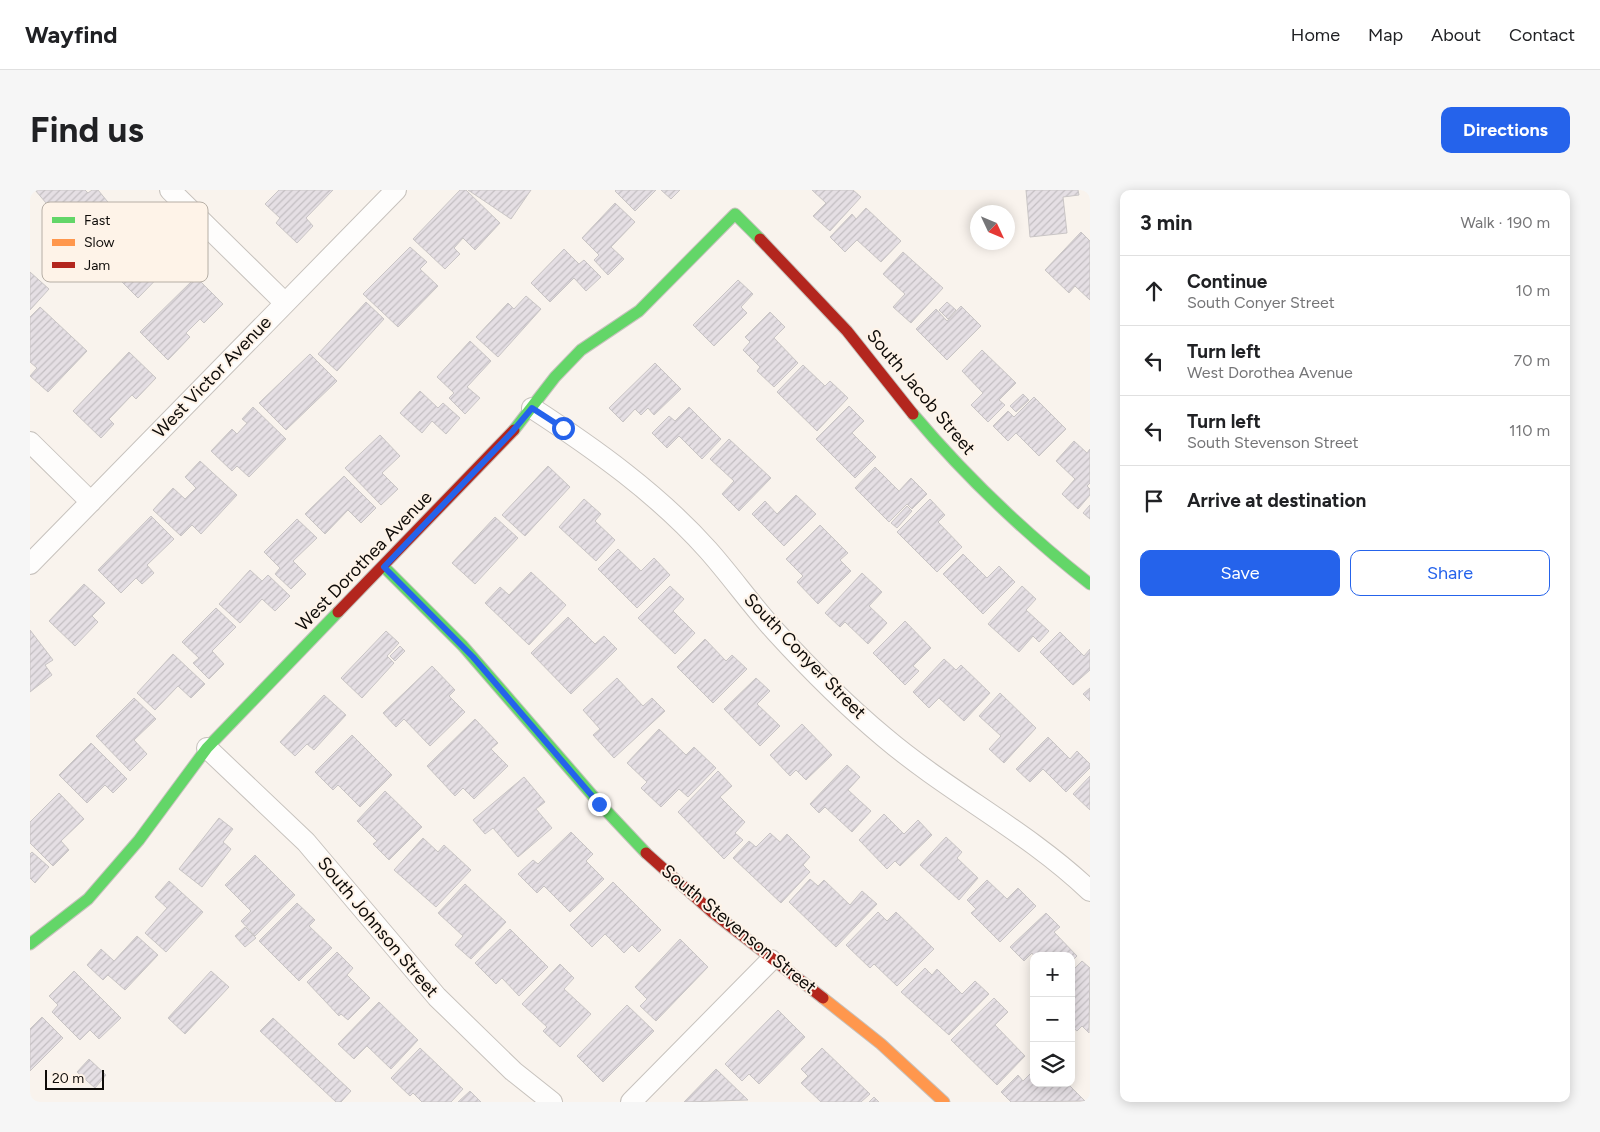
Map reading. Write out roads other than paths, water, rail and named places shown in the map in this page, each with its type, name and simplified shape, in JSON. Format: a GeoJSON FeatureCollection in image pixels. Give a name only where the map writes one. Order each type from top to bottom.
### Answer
{"type":"FeatureCollection","features":[{"type":"Feature","properties":{"kind":"street"},"geometry":{"type":"LineString","coordinates":[[170,190],[182,202]]}},
{"type":"Feature","properties":{"kind":"street","name":"West Victor Avenue"},"geometry":{"type":"LineString","coordinates":[[30,564],[284,302],[396,190]]}},
{"type":"Feature","properties":{"kind":"street","name":"West Dorothea Avenue"},"geometry":{"type":"LineString","coordinates":[[30,944],[88,899],[139,840],[207,748],[384,567],[512,432],[554,377],[581,350],[640,311],[735,214]]}},
{"type":"Feature","properties":{"kind":"street","name":"South Jacob Street"},"geometry":{"type":"LineString","coordinates":[[735,214],[797,276],[848,333],[918,421],[1022,526],[1090,584]]}},
{"type":"Feature","properties":{"kind":"street"},"geometry":{"type":"LineString","coordinates":[[208,227],[284,302]]}},
{"type":"Feature","properties":{"kind":"street","name":"South Conyer Street"},"geometry":{"type":"LineString","coordinates":[[532,408],[640,486],[675,516],[708,550],[776,632],[884,737],[1025,836],[1068,870],[1090,891]]}},
{"type":"Feature","properties":{"kind":"street"},"geometry":{"type":"LineString","coordinates":[[30,442],[91,502]]}},
{"type":"Feature","properties":{"kind":"street","name":"South Stevenson Street"},"geometry":{"type":"LineString","coordinates":[[384,567],[473,657],[599,804],[678,884],[771,960],[855,1020],[944,1102]]}},
{"type":"Feature","properties":{"kind":"street","name":"South Johnson Street"},"geometry":{"type":"LineString","coordinates":[[207,748],[306,842],[437,997],[514,1071],[552,1102]]}},
{"type":"Feature","properties":{"kind":"street"},"geometry":{"type":"LineString","coordinates":[[631,1102],[771,960]]}}]}
